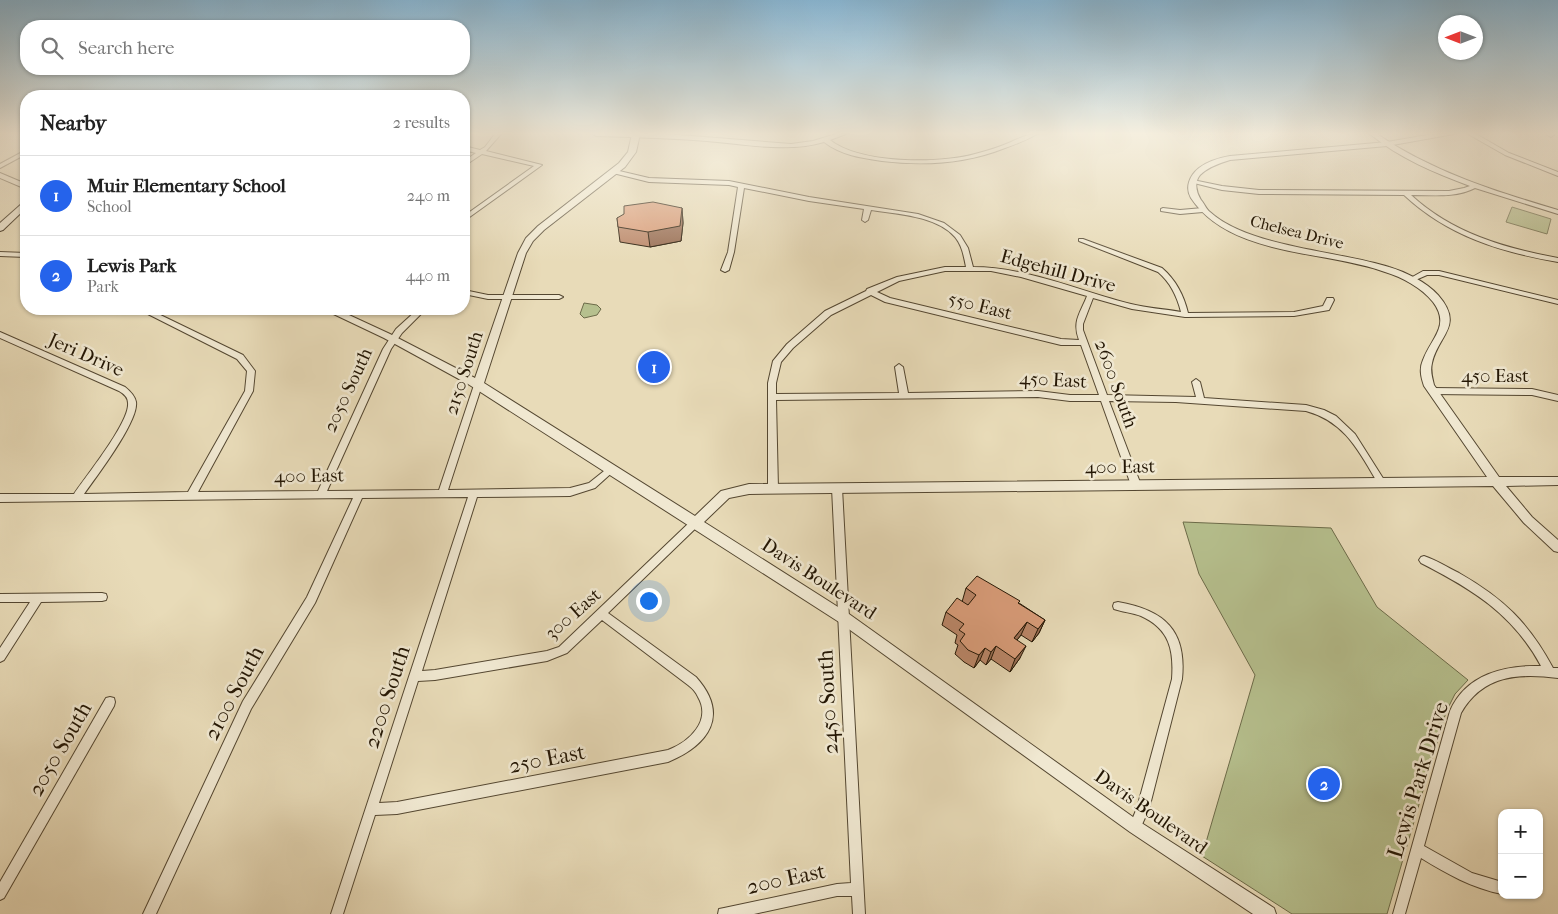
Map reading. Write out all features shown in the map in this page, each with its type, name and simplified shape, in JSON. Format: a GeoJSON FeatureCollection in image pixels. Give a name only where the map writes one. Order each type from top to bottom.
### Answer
{"type":"FeatureCollection","features":[{"type":"Feature","properties":{"kind":"main road"},"geometry":{"type":"LineString","coordinates":[[0,228],[20,209]]}},
{"type":"Feature","properties":{"kind":"street"},"geometry":{"type":"LineString","coordinates":[[5,177],[20,184]]}},
{"type":"Feature","properties":{"kind":"street"},"geometry":{"type":"LineString","coordinates":[[470,215],[523,177]]}},
{"type":"Feature","properties":{"kind":"street","name":"2150 South"},"geometry":{"type":"LineString","coordinates":[[442,494],[522,253],[529,240],[541,228],[609,177]]}},
{"type":"Feature","properties":{"kind":"street"},"geometry":{"type":"LineString","coordinates":[[635,177],[649,180],[706,181],[741,185],[868,208],[916,214],[947,227],[964,244],[970,268]]}},
{"type":"Feature","properties":{"kind":"street"},"geometry":{"type":"LineString","coordinates":[[1163,210],[1180,212],[1203,210],[1194,196],[1193,182],[1195,177]]}},
{"type":"Feature","properties":{"kind":"street"},"geometry":{"type":"LineString","coordinates":[[1456,177],[1558,212]]}},
{"type":"Feature","properties":{"kind":"street"},"geometry":{"type":"LineString","coordinates":[[1193,182],[1251,192],[1453,193],[1476,185]]}},
{"type":"Feature","properties":{"kind":"street"},"geometry":{"type":"LineString","coordinates":[[725,270],[731,252],[741,185]]}},
{"type":"Feature","properties":{"kind":"street"},"geometry":{"type":"LineString","coordinates":[[1406,193],[1431,214],[1469,234],[1515,250],[1558,260]]}},
{"type":"Feature","properties":{"kind":"street"},"geometry":{"type":"LineString","coordinates":[[865,220],[868,208]]}},
{"type":"Feature","properties":{"kind":"street","name":"Chelsea Drive"},"geometry":{"type":"LineString","coordinates":[[1203,210],[1226,227],[1254,239],[1372,264],[1411,280],[1433,296],[1443,309],[1446,318],[1445,331],[1428,355],[1425,366],[1427,382],[1495,482],[1528,520],[1558,547]]}},
{"type":"Feature","properties":{"kind":"street"},"geometry":{"type":"LineString","coordinates":[[1081,240],[1160,270],[1169,278],[1183,305],[1185,315]]}},
{"type":"Feature","properties":{"kind":"street"},"geometry":{"type":"LineString","coordinates":[[0,254],[20,256]]}},
{"type":"Feature","properties":{"kind":"street","name":"Edgehill Drive"},"geometry":{"type":"LineString","coordinates":[[773,489],[772,397],[774,368],[786,350],[828,313],[897,279],[914,274],[970,268],[1010,272],[1144,309],[1185,315],[1303,314],[1326,308],[1330,300]]}},
{"type":"Feature","properties":{"kind":"street"},"geometry":{"type":"LineString","coordinates":[[1411,280],[1426,273],[1439,273],[1558,302]]}},
{"type":"Feature","properties":{"kind":"street","name":"550 East"},"geometry":{"type":"LineString","coordinates":[[870,291],[883,299],[1061,342],[1084,344]]}},
{"type":"Feature","properties":{"kind":"street"},"geometry":{"type":"LineString","coordinates":[[470,294],[478,296],[559,297]]}},
{"type":"Feature","properties":{"kind":"street","name":"2600 South"},"geometry":{"type":"LineString","coordinates":[[1091,295],[1079,324],[1084,344],[1136,485]]}},
{"type":"Feature","properties":{"kind":"street"},"geometry":{"type":"LineString","coordinates":[[154,315],[234,354],[245,361],[251,371],[249,391],[191,496]]}},
{"type":"Feature","properties":{"kind":"street","name":"Davis Boulevard"},"geometry":{"type":"LineString","coordinates":[[341,315],[393,339],[478,384],[844,618],[1135,826],[1268,914]]}},
{"type":"Feature","properties":{"kind":"street","name":"2050 South"},"geometry":{"type":"LineString","coordinates":[[321,495],[381,360],[393,339],[416,315]]}},
{"type":"Feature","properties":{"kind":"street","name":"Jeri Drive"},"geometry":{"type":"LineString","coordinates":[[0,335],[122,389],[130,397],[133,405],[127,422],[76,498]]}},
{"type":"Feature","properties":{"kind":"street"},"geometry":{"type":"LineString","coordinates":[[899,367],[904,396]]}},
{"type":"Feature","properties":{"kind":"street"},"geometry":{"type":"LineString","coordinates":[[1196,382],[1201,401]]}},
{"type":"Feature","properties":{"kind":"street","name":"450 East"},"geometry":{"type":"LineString","coordinates":[[1432,391],[1532,392],[1558,398]]}},
{"type":"Feature","properties":{"kind":"street","name":"450 East"},"geometry":{"type":"LineString","coordinates":[[772,397],[1032,394],[1070,398],[1201,401],[1306,408],[1324,413],[1347,429],[1382,483]]}},
{"type":"Feature","properties":{"kind":"street","name":"400 East"},"geometry":{"type":"LineString","coordinates":[[0,498],[578,492],[592,486],[612,469]]}},
{"type":"Feature","properties":{"kind":"street","name":"400 East"},"geometry":{"type":"LineString","coordinates":[[694,523],[720,497],[730,492],[773,489],[1558,481]]}},
{"type":"Feature","properties":{"kind":"street","name":"2450 South"},"geometry":{"type":"LineString","coordinates":[[837,488],[859,914]]}},
{"type":"Feature","properties":{"kind":"street","name":"2200 South"},"geometry":{"type":"LineString","coordinates":[[337,914],[474,493]]}},
{"type":"Feature","properties":{"kind":"street","name":"2100 South"},"geometry":{"type":"LineString","coordinates":[[149,914],[246,704],[311,600],[359,494]]}},
{"type":"Feature","properties":{"kind":"street","name":"300 East"},"geometry":{"type":"LineString","coordinates":[[415,676],[436,675],[553,655],[568,647],[694,523]]}},
{"type":"Feature","properties":{"kind":"street"},"geometry":{"type":"LineString","coordinates":[[1424,560],[1474,587],[1504,608],[1530,635],[1554,672]]}},
{"type":"Feature","properties":{"kind":"street"},"geometry":{"type":"LineString","coordinates":[[0,598],[102,597]]}},
{"type":"Feature","properties":{"kind":"street"},"geometry":{"type":"LineString","coordinates":[[0,657],[38,598]]}},
{"type":"Feature","properties":{"kind":"street"},"geometry":{"type":"LineString","coordinates":[[1118,606],[1141,610],[1163,625],[1175,641],[1180,658],[1177,678],[1143,809],[1135,826]]}},
{"type":"Feature","properties":{"kind":"street","name":"250 East"},"geometry":{"type":"LineString","coordinates":[[372,809],[397,808],[675,754],[695,742],[704,729],[708,714],[706,701],[697,685],[602,614]]}},
{"type":"Feature","properties":{"kind":"street","name":"Lewis Park Drive"},"geometry":{"type":"LineString","coordinates":[[1398,914],[1456,711],[1462,699],[1483,682],[1499,675],[1520,671],[1554,672]]}},
{"type":"Feature","properties":{"kind":"street","name":"2050 South"},"geometry":{"type":"LineString","coordinates":[[0,894],[110,702]]}},
{"type":"Feature","properties":{"kind":"street"},"geometry":{"type":"LineString","coordinates":[[1417,848],[1470,879],[1498,887]]}},
{"type":"Feature","properties":{"kind":"street","name":"200 East"},"geometry":{"type":"LineString","coordinates":[[724,914],[837,890],[858,889]]}},
{"type":"Feature","properties":{"kind":"green space"},"geometry":{"type":"Polygon","coordinates":[[[1512,207],[1551,219],[1547,234],[1506,222],[1512,207]]]}},
{"type":"Feature","properties":{"kind":"green space"},"geometry":{"type":"Polygon","coordinates":[[[584,303],[597,305],[601,309],[597,315],[584,318],[580,314],[584,303]]]}},
{"type":"Feature","properties":{"kind":"green space"},"geometry":{"type":"Polygon","coordinates":[[[1183,522],[1331,528],[1377,607],[1468,680],[1455,694],[1446,712],[1387,914],[1292,914],[1202,856],[1255,675],[1199,574],[1183,522]]]}},
{"type":"Feature","properties":{"kind":"building"},"geometry":{"type":"Polygon","coordinates":[[[653,202],[682,208],[680,226],[648,232],[618,227],[617,218],[624,214],[624,206],[653,202]]]}},
{"type":"Feature","properties":{"kind":"building"},"geometry":{"type":"Polygon","coordinates":[[[977,576],[1020,601],[1018,603],[1045,620],[1038,629],[1027,622],[1014,638],[1026,646],[1015,659],[996,646],[991,652],[985,648],[979,655],[968,650],[960,641],[965,634],[959,630],[964,624],[946,612],[957,598],[968,605],[976,595],[966,588],[977,576]]]}},
{"type":"Feature","properties":{"kind":"place","name":"Muir Elementary School"},"geometry":{"type":"Point","coordinates":[654,367]}},
{"type":"Feature","properties":{"kind":"place","name":"Lewis Park"},"geometry":{"type":"Point","coordinates":[1324,784]}}]}
